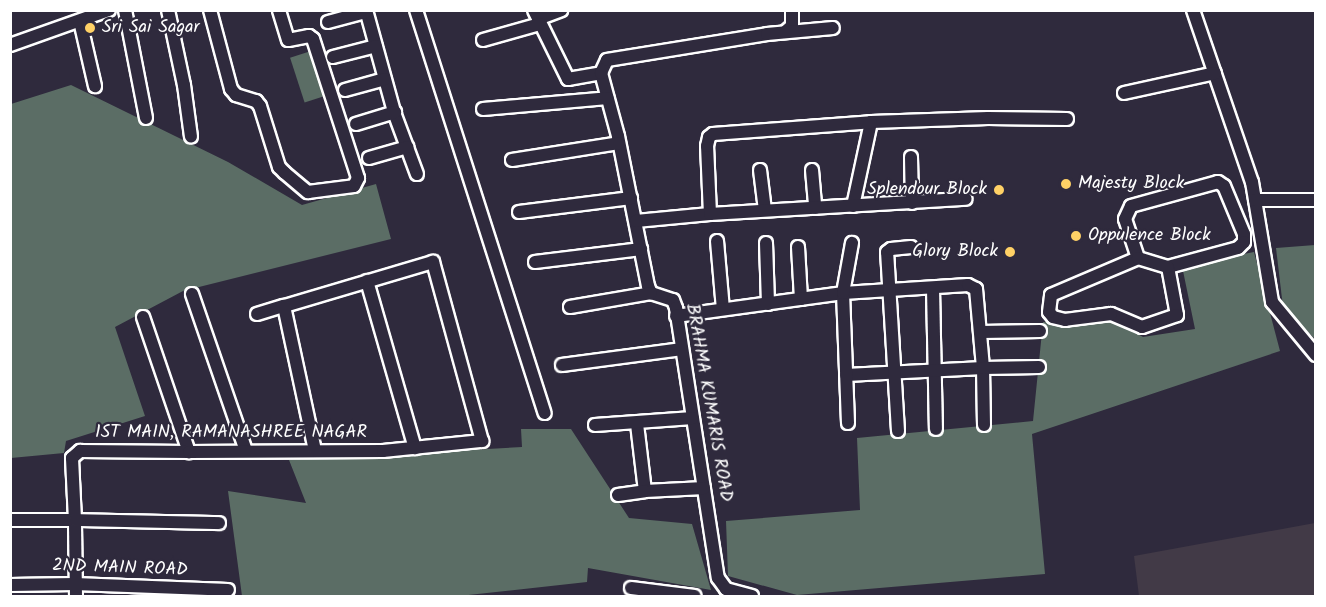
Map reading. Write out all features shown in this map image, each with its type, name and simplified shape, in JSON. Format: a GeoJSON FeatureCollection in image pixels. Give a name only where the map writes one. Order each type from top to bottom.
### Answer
{"type":"FeatureCollection","features":[{"type":"Feature","properties":{"kind":"street"},"geometry":{"type":"LineString","coordinates":[[10,45],[80,21],[92,13],[110,10]]}},
{"type":"Feature","properties":{"kind":"street"},"geometry":{"type":"LineString","coordinates":[[126,10],[146,118]]}},
{"type":"Feature","properties":{"kind":"street"},"geometry":{"type":"LineString","coordinates":[[168,10],[184,85],[191,137]]}},
{"type":"Feature","properties":{"kind":"street"},"geometry":{"type":"LineString","coordinates":[[210,10],[231,89],[236,95],[256,101],[260,106],[279,167],[308,192],[354,186],[358,178],[314,39],[309,36],[293,41],[288,40],[279,10]]}},
{"type":"Feature","properties":{"kind":"street"},"geometry":{"type":"LineString","coordinates":[[416,10],[545,413]]}},
{"type":"Feature","properties":{"kind":"street"},"geometry":{"type":"LineString","coordinates":[[483,40],[561,10]]}},
{"type":"Feature","properties":{"kind":"street"},"geometry":{"type":"LineString","coordinates":[[785,32],[793,21],[792,10]]}},
{"type":"Feature","properties":{"kind":"street"},"geometry":{"type":"LineString","coordinates":[[1193,10],[1246,162],[1255,200],[1272,302],[1314,350]]}},
{"type":"Feature","properties":{"kind":"street"},"geometry":{"type":"LineString","coordinates":[[328,22],[366,11],[395,112],[417,174]]}},
{"type":"Feature","properties":{"kind":"street"},"geometry":{"type":"LineString","coordinates":[[538,18],[568,79],[601,73]]}},
{"type":"Feature","properties":{"kind":"street"},"geometry":{"type":"LineString","coordinates":[[80,21],[95,86]]}},
{"type":"Feature","properties":{"kind":"street"},"geometry":{"type":"LineString","coordinates":[[570,307],[651,293],[619,143],[601,73],[607,60],[785,32],[833,28]]}},
{"type":"Feature","properties":{"kind":"street"},"geometry":{"type":"LineString","coordinates":[[333,57],[376,46]]}},
{"type":"Feature","properties":{"kind":"street"},"geometry":{"type":"LineString","coordinates":[[1124,93],[1215,73]]}},
{"type":"Feature","properties":{"kind":"street"},"geometry":{"type":"LineString","coordinates":[[345,90],[385,79]]}},
{"type":"Feature","properties":{"kind":"street"},"geometry":{"type":"LineString","coordinates":[[483,109],[608,98]]}},
{"type":"Feature","properties":{"kind":"street"},"geometry":{"type":"LineString","coordinates":[[356,124],[395,112]]}},
{"type":"Feature","properties":{"kind":"street"},"geometry":{"type":"LineString","coordinates":[[710,214],[707,146],[709,137],[713,134],[871,122],[988,118],[1067,119]]}},
{"type":"Feature","properties":{"kind":"street"},"geometry":{"type":"LineString","coordinates":[[853,206],[871,122]]}},
{"type":"Feature","properties":{"kind":"street"},"geometry":{"type":"LineString","coordinates":[[512,160],[619,143]]}},
{"type":"Feature","properties":{"kind":"street"},"geometry":{"type":"LineString","coordinates":[[369,158],[407,147]]}},
{"type":"Feature","properties":{"kind":"street"},"geometry":{"type":"LineString","coordinates":[[911,157],[912,203]]}},
{"type":"Feature","properties":{"kind":"street"},"geometry":{"type":"LineString","coordinates":[[760,170],[765,210]]}},
{"type":"Feature","properties":{"kind":"street"},"geometry":{"type":"LineString","coordinates":[[812,170],[815,208]]}},
{"type":"Feature","properties":{"kind":"street"},"geometry":{"type":"LineString","coordinates":[[1138,258],[1125,219],[1131,206],[1218,182],[1224,186],[1244,238]]}},
{"type":"Feature","properties":{"kind":"street"},"geometry":{"type":"LineString","coordinates":[[519,212],[631,198]]}},
{"type":"Feature","properties":{"kind":"street"},"geometry":{"type":"LineString","coordinates":[[636,221],[765,210],[966,199]]}},
{"type":"Feature","properties":{"kind":"street"},"geometry":{"type":"LineString","coordinates":[[1255,200],[1316,200]]}},
{"type":"Feature","properties":{"kind":"street"},"geometry":{"type":"LineString","coordinates":[[1168,267],[1177,315],[1142,327],[1111,314],[1058,320],[1049,312],[1051,295],[1138,258],[1168,267],[1238,248],[1244,238],[1260,235]]}},
{"type":"Feature","properties":{"kind":"street"},"geometry":{"type":"LineString","coordinates":[[717,241],[723,309]]}},
{"type":"Feature","properties":{"kind":"street"},"geometry":{"type":"LineString","coordinates":[[766,243],[768,304]]}},
{"type":"Feature","properties":{"kind":"street"},"geometry":{"type":"LineString","coordinates":[[848,423],[843,293],[852,243]]}},
{"type":"Feature","properties":{"kind":"street"},"geometry":{"type":"LineString","coordinates":[[798,247],[801,299]]}},
{"type":"Feature","properties":{"kind":"street"},"geometry":{"type":"LineString","coordinates":[[898,431],[887,252],[891,249],[911,247]]}},
{"type":"Feature","properties":{"kind":"street"},"geometry":{"type":"LineString","coordinates":[[535,262],[641,249]]}},
{"type":"Feature","properties":{"kind":"street","name":"1ST MAIN, RAMANASHREE NAGAR"},"geometry":{"type":"LineString","coordinates":[[75,520],[72,458],[80,451],[383,451],[482,441],[433,262],[367,281]]}},
{"type":"Feature","properties":{"kind":"street"},"geometry":{"type":"LineString","coordinates":[[257,314],[367,281],[415,448]]}},
{"type":"Feature","properties":{"kind":"street"},"geometry":{"type":"LineString","coordinates":[[676,316],[843,293],[890,292],[968,285],[974,287],[981,332],[984,425]]}},
{"type":"Feature","properties":{"kind":"street"},"geometry":{"type":"LineString","coordinates":[[933,289],[936,429]]}},
{"type":"Feature","properties":{"kind":"street","name":"BRAHMA KUMARIS ROAD"},"geometry":{"type":"LineString","coordinates":[[651,293],[673,300],[718,578],[725,587]]}},
{"type":"Feature","properties":{"kind":"street"},"geometry":{"type":"LineString","coordinates":[[192,294],[246,451]]}},
{"type":"Feature","properties":{"kind":"street"},"geometry":{"type":"LineString","coordinates":[[284,306],[315,451]]}},
{"type":"Feature","properties":{"kind":"street"},"geometry":{"type":"LineString","coordinates":[[143,317],[189,452]]}},
{"type":"Feature","properties":{"kind":"street"},"geometry":{"type":"LineString","coordinates":[[981,332],[1040,331]]}},
{"type":"Feature","properties":{"kind":"street"},"geometry":{"type":"LineString","coordinates":[[562,365],[682,349]]}},
{"type":"Feature","properties":{"kind":"street"},"geometry":{"type":"LineString","coordinates":[[846,375],[1039,366]]}},
{"type":"Feature","properties":{"kind":"street"},"geometry":{"type":"LineString","coordinates":[[595,425],[637,424],[693,418]]}},
{"type":"Feature","properties":{"kind":"street"},"geometry":{"type":"LineString","coordinates":[[637,424],[645,491]]}},
{"type":"Feature","properties":{"kind":"street"},"geometry":{"type":"LineString","coordinates":[[618,495],[704,488]]}},
{"type":"Feature","properties":{"kind":"street"},"geometry":{"type":"LineString","coordinates":[[10,520],[219,523]]}},
{"type":"Feature","properties":{"kind":"street"},"geometry":{"type":"LineString","coordinates":[[75,520],[75,590]]}},
{"type":"Feature","properties":{"kind":"street","name":"2ND MAIN ROAD"},"geometry":{"type":"LineString","coordinates":[[10,585],[75,590],[228,590]]}},
{"type":"Feature","properties":{"kind":"street"},"geometry":{"type":"LineString","coordinates":[[715,597],[725,587],[735,593],[752,597]]}},
{"type":"Feature","properties":{"kind":"street"},"geometry":{"type":"LineString","coordinates":[[631,588],[695,597]]}},
{"type":"Feature","properties":{"kind":"shaded area"},"geometry":{"type":"Polygon","coordinates":[[[1315,523],[1315,596],[1139,596],[1134,556],[1315,523]]]}},
{"type":"Feature","properties":{"kind":"green space"},"geometry":{"type":"Polygon","coordinates":[[[311,51],[326,96],[305,102],[290,58],[311,51]]]}},
{"type":"Feature","properties":{"kind":"green space"},"geometry":{"type":"Polygon","coordinates":[[[71,85],[228,162],[302,205],[376,184],[391,239],[183,291],[115,327],[145,416],[66,441],[64,453],[11,458],[11,104],[71,85]]]}},
{"type":"Feature","properties":{"kind":"green space"},"geometry":{"type":"Polygon","coordinates":[[[1315,245],[1314,338],[1283,307],[1276,248],[1315,245]]]}},
{"type":"Feature","properties":{"kind":"green space"},"geometry":{"type":"Polygon","coordinates":[[[1254,252],[1280,351],[1032,434],[1045,574],[797,595],[728,576],[726,521],[860,510],[857,438],[1033,421],[1043,322],[1116,321],[1143,337],[1195,329],[1182,266],[1254,252]]]}},
{"type":"Feature","properties":{"kind":"green space"},"geometry":{"type":"Polygon","coordinates":[[[521,429],[571,429],[629,518],[692,524],[711,590],[588,568],[587,582],[459,596],[242,596],[228,491],[306,503],[289,460],[522,447],[521,429]]]}},
{"type":"Feature","properties":{"kind":"place","name":"Sri Sai Sagar"},"geometry":{"type":"Point","coordinates":[90,28]}},
{"type":"Feature","properties":{"kind":"place","name":"Majesty Block"},"geometry":{"type":"Point","coordinates":[1066,184]}},
{"type":"Feature","properties":{"kind":"place","name":"Splendour Block"},"geometry":{"type":"Point","coordinates":[999,190]}},
{"type":"Feature","properties":{"kind":"place","name":"Oppulence Block"},"geometry":{"type":"Point","coordinates":[1076,236]}},
{"type":"Feature","properties":{"kind":"place","name":"Glory Block"},"geometry":{"type":"Point","coordinates":[1010,252]}}]}
